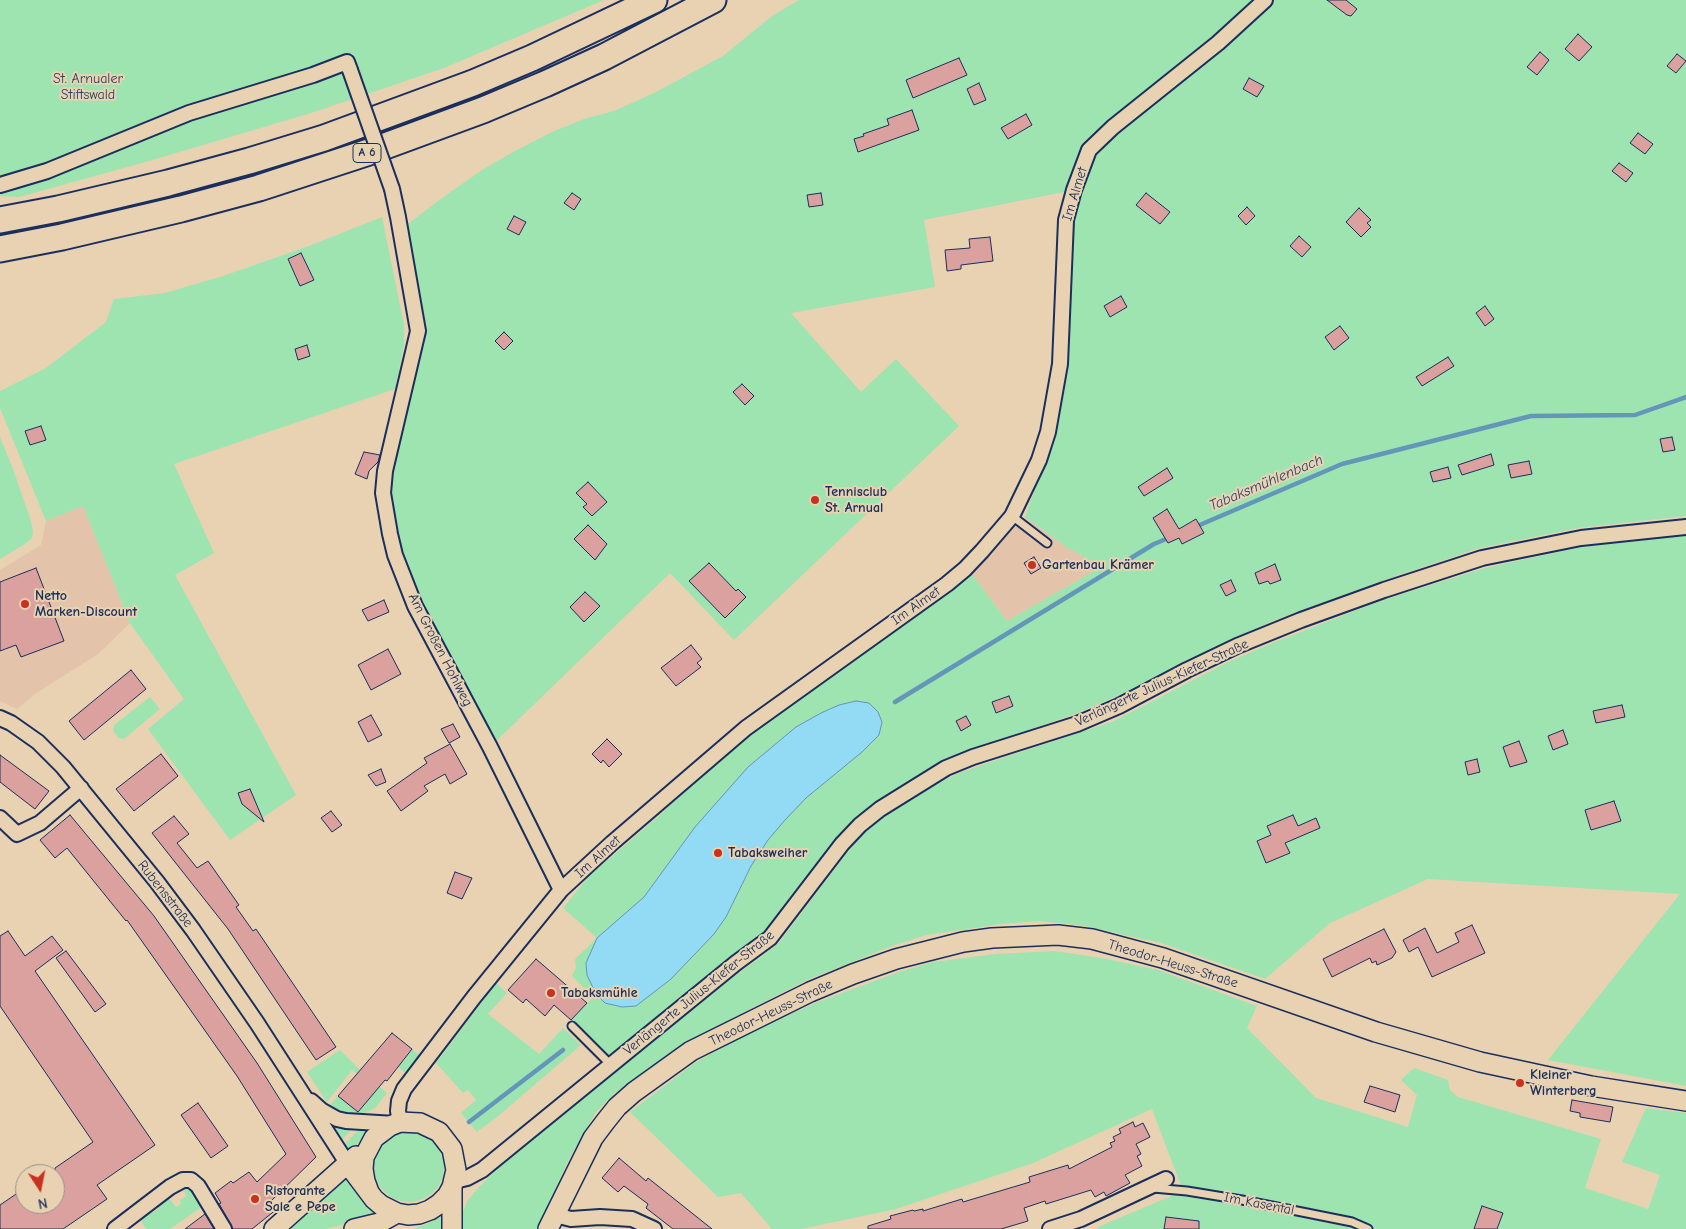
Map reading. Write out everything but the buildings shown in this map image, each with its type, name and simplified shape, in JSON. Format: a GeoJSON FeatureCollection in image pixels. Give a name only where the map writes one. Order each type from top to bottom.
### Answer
{"type":"FeatureCollection","features":[{"type":"Feature","properties":{"kind":"highway","name":"A 6"},"geometry":{"type":"LineString","coordinates":[[0,220],[58,209],[168,183],[324,138],[532,58],[654,0]]}},
{"type":"Feature","properties":{"kind":"highway","name":"A 6"},"geometry":{"type":"LineString","coordinates":[[0,249],[62,237],[181,209],[259,188],[342,162],[483,110],[545,84],[604,57],[713,0]]}},
{"type":"Feature","properties":{"kind":"street","name":"Im Almet"},"geometry":{"type":"LineString","coordinates":[[398,1123],[399,1101],[404,1089],[474,997],[561,890],[612,843],[746,728],[860,645],[931,597],[953,579],[982,551],[1012,516],[1039,460],[1048,432],[1060,364],[1066,220],[1074,190],[1089,150],[1113,127],[1218,43],[1265,0]]}},
{"type":"Feature","properties":{"kind":"street","name":"Am Großen Hohlweg"},"geometry":{"type":"LineString","coordinates":[[0,185],[46,171],[189,113],[313,75],[347,62],[392,189],[418,331],[385,471],[384,493],[390,534],[416,606],[490,747],[561,890]]}},
{"type":"Feature","properties":{"kind":"street","name":"Verlängerte Julius-Kiefer-Straße"},"geometry":{"type":"LineString","coordinates":[[454,1184],[482,1170],[736,963],[770,938],[842,844],[860,825],[887,804],[946,768],[1078,724],[1119,706],[1237,646],[1301,620],[1392,587],[1491,556],[1581,538],[1686,527]]}},
{"type":"Feature","properties":{"kind":"street","name":"Rubensstraße"},"geometry":{"type":"LineString","coordinates":[[0,718],[38,742],[63,767],[156,882],[193,930],[257,1023],[347,1163]]}},
{"type":"Feature","properties":{"kind":"street"},"geometry":{"type":"LineString","coordinates":[[0,818],[17,834],[40,823],[81,788]]}},
{"type":"Feature","properties":{"kind":"street","name":"Theodor-Heuss-Straße"},"geometry":{"type":"LineString","coordinates":[[552,1222],[593,1138],[617,1107],[634,1092],[691,1051],[810,992],[853,974],[896,959],[963,942],[992,938],[1058,935],[1092,939],[1163,958],[1376,1032],[1480,1062],[1592,1086],[1686,1101]]}},
{"type":"Feature","properties":{"kind":"street","name":"Rubensstraße"},"geometry":{"type":"LineString","coordinates":[[303,1094],[321,1110],[336,1119],[354,1122],[398,1123]]}},
{"type":"Feature","properties":{"kind":"street"},"geometry":{"type":"LineString","coordinates":[[274,1229],[347,1163],[369,1146],[382,1131],[398,1123],[420,1123],[430,1126],[447,1140],[456,1160],[452,1229]]}},
{"type":"Feature","properties":{"kind":"street"},"geometry":{"type":"LineString","coordinates":[[369,1146],[364,1157],[363,1169],[369,1192]]}},
{"type":"Feature","properties":{"kind":"street"},"geometry":{"type":"LineString","coordinates":[[347,1163],[381,1205],[398,1218]]}},
{"type":"Feature","properties":{"kind":"street"},"geometry":{"type":"LineString","coordinates":[[1050,1229],[1081,1220],[1166,1179]]}},
{"type":"Feature","properties":{"kind":"street"},"geometry":{"type":"LineString","coordinates":[[115,1229],[170,1187],[183,1180],[191,1180],[198,1186],[224,1229]]}},
{"type":"Feature","properties":{"kind":"street"},"geometry":{"type":"LineString","coordinates":[[354,1229],[430,1210],[447,1196],[454,1184]]}},
{"type":"Feature","properties":{"kind":"street"},"geometry":{"type":"LineString","coordinates":[[552,1222],[608,1217],[632,1220],[654,1229]]}},
{"type":"Feature","properties":{"kind":"lane"},"geometry":{"type":"LineString","coordinates":[[1012,516],[1048,543]]}},
{"type":"Feature","properties":{"kind":"lane"},"geometry":{"type":"LineString","coordinates":[[572,1026],[611,1065]]}},
{"type":"Feature","properties":{"kind":"lane","name":"Im Kasental"},"geometry":{"type":"LineString","coordinates":[[1148,1187],[1242,1200],[1352,1222],[1368,1229]]}},
{"type":"Feature","properties":{"kind":"shaded area"},"geometry":{"type":"Polygon","coordinates":[[[83,506],[130,623],[98,654],[35,694],[17,709],[0,701],[0,570],[41,545],[46,521],[83,506]]]}},
{"type":"Feature","properties":{"kind":"shaded area"},"geometry":{"type":"Polygon","coordinates":[[[1025,517],[1068,548],[1090,560],[1096,570],[1007,621],[971,573],[1013,526],[1017,527],[1025,517]]]}},
{"type":"Feature","properties":{"kind":"green space","name":"St. Arnualer Stiftswald"},"geometry":{"type":"Polygon","coordinates":[[[0,0],[604,0],[444,68],[311,113],[19,197],[0,196],[0,0]]]}},
{"type":"Feature","properties":{"kind":"green space"},"geometry":{"type":"Polygon","coordinates":[[[799,0],[1686,0],[1686,516],[1578,528],[1480,548],[1275,620],[1177,665],[1130,691],[1075,714],[947,758],[876,802],[854,820],[765,932],[610,1057],[571,1020],[593,997],[572,976],[576,968],[575,959],[597,938],[563,908],[589,876],[747,736],[971,573],[1007,621],[1096,570],[1090,560],[1068,548],[1025,517],[1051,445],[1058,413],[1072,221],[1082,191],[1064,192],[924,220],[935,287],[791,313],[861,392],[896,359],[959,426],[734,640],[670,573],[490,747],[415,606],[383,493],[416,342],[401,232],[409,223],[482,170],[552,132],[584,119],[614,111],[654,93],[723,56],[772,16],[799,0]]]}},
{"type":"Feature","properties":{"kind":"green space"},"geometry":{"type":"Polygon","coordinates":[[[382,217],[404,325],[404,345],[395,389],[174,464],[214,553],[175,575],[296,795],[230,840],[148,729],[184,699],[130,623],[83,506],[46,521],[0,408],[0,391],[46,368],[106,322],[114,299],[165,293],[223,276],[309,246],[382,217]]]}},
{"type":"Feature","properties":{"kind":"green space"},"geometry":{"type":"Polygon","coordinates":[[[0,437],[13,469],[33,532],[32,538],[25,544],[0,559],[0,437]]]}},
{"type":"Feature","properties":{"kind":"green space"},"geometry":{"type":"Polygon","coordinates":[[[1686,535],[1686,1086],[1548,1060],[1680,894],[1428,879],[1330,923],[1265,979],[1161,943],[1079,925],[1039,921],[1002,924],[926,935],[892,946],[807,980],[686,1042],[615,1093],[596,1112],[570,1157],[537,1229],[460,1229],[461,1215],[468,1200],[503,1163],[732,978],[778,944],[849,850],[865,832],[885,815],[924,791],[952,776],[976,767],[1114,721],[1226,663],[1380,601],[1485,568],[1581,547],[1686,535]]]}},
{"type":"Feature","properties":{"kind":"green space"},"geometry":{"type":"Polygon","coordinates":[[[150,697],[160,709],[124,739],[119,738],[113,731],[114,725],[150,697]]]}},
{"type":"Feature","properties":{"kind":"green space"},"geometry":{"type":"Polygon","coordinates":[[[1054,951],[1102,958],[1158,970],[1257,1006],[1247,1028],[1316,1098],[1408,1127],[1417,1095],[1401,1080],[1414,1068],[1448,1080],[1450,1090],[1458,1097],[1601,1139],[1585,1188],[1648,1209],[1660,1175],[1622,1162],[1646,1108],[1686,1113],[1686,1229],[1098,1229],[1098,1227],[1183,1191],[1152,1109],[1033,1163],[896,1209],[801,1229],[772,1229],[741,1193],[718,1197],[630,1112],[696,1062],[751,1032],[815,1003],[899,972],[933,962],[995,954],[1054,951]]]}},
{"type":"Feature","properties":{"kind":"green space"},"geometry":{"type":"Polygon","coordinates":[[[496,983],[507,993],[488,1014],[539,1054],[563,1028],[581,1045],[477,1132],[461,1113],[476,1100],[468,1090],[463,1093],[436,1063],[496,983]]]}},
{"type":"Feature","properties":{"kind":"green space"},"geometry":{"type":"Polygon","coordinates":[[[412,1049],[420,1056],[405,1073],[397,1066],[402,1060],[404,1061],[412,1049]]]}},
{"type":"Feature","properties":{"kind":"green space"},"geometry":{"type":"Polygon","coordinates":[[[340,1050],[360,1070],[357,1074],[352,1070],[327,1102],[307,1072],[340,1050]]]}},
{"type":"Feature","properties":{"kind":"green space"},"geometry":{"type":"Polygon","coordinates":[[[379,1086],[387,1093],[375,1108],[367,1112],[345,1114],[330,1105],[338,1096],[379,1086]]]}},
{"type":"Feature","properties":{"kind":"green space"},"geometry":{"type":"Polygon","coordinates":[[[333,1124],[353,1128],[341,1141],[332,1128],[333,1124]]]}},
{"type":"Feature","properties":{"kind":"green space"},"geometry":{"type":"Polygon","coordinates":[[[360,1128],[375,1130],[348,1152],[344,1145],[360,1128]]]}},
{"type":"Feature","properties":{"kind":"green space"},"geometry":{"type":"Polygon","coordinates":[[[416,1132],[429,1138],[438,1147],[442,1153],[444,1167],[442,1181],[434,1192],[423,1200],[402,1202],[395,1200],[384,1192],[376,1181],[374,1160],[376,1153],[384,1142],[395,1134],[416,1132]]]}},
{"type":"Feature","properties":{"kind":"green space"},"geometry":{"type":"Polygon","coordinates":[[[345,1176],[348,1176],[377,1217],[325,1229],[286,1229],[345,1176]]]}},
{"type":"Feature","properties":{"kind":"green space"},"geometry":{"type":"Polygon","coordinates":[[[190,1185],[206,1204],[170,1229],[146,1229],[139,1217],[148,1210],[151,1214],[159,1208],[157,1204],[165,1197],[169,1198],[176,1207],[181,1204],[180,1200],[187,1196],[181,1186],[190,1185]]]}},
{"type":"Feature","properties":{"kind":"green space"},"geometry":{"type":"Polygon","coordinates":[[[444,1214],[443,1229],[414,1229],[433,1221],[444,1214]]]}},
{"type":"Feature","properties":{"kind":"water","name":"Tabaksweiher"},"geometry":{"type":"Polygon","coordinates":[[[856,701],[869,703],[878,712],[882,722],[879,735],[862,752],[806,798],[768,840],[751,866],[726,917],[714,934],[671,979],[636,1006],[622,1007],[605,1003],[596,994],[587,975],[586,963],[597,938],[644,897],[695,827],[748,767],[796,727],[839,705],[856,701]]]}},
{"type":"Feature","properties":{"kind":"waterway","name":"Tabaksmühlenbach"},"geometry":{"type":"LineString","coordinates":[[1195,527],[1342,464],[1531,416],[1635,415],[1686,397]]}},
{"type":"Feature","properties":{"kind":"waterway","name":"Tabaksmühlenbach"},"geometry":{"type":"LineString","coordinates":[[895,702],[1154,544],[1171,537]]}},
{"type":"Feature","properties":{"kind":"waterway","name":"Tabaksmühlenbach"},"geometry":{"type":"LineString","coordinates":[[469,1122],[563,1050]]}},
{"type":"Feature","properties":{"kind":"place","name":"Tennisclub St. Arnual"},"geometry":{"type":"Point","coordinates":[815,500]}},
{"type":"Feature","properties":{"kind":"place","name":"Gartenbau Krämer"},"geometry":{"type":"Point","coordinates":[1032,565]}},
{"type":"Feature","properties":{"kind":"place","name":"Netto Marken-Discount"},"geometry":{"type":"Point","coordinates":[25,604]}},
{"type":"Feature","properties":{"kind":"place","name":"Tabaksweiher"},"geometry":{"type":"Point","coordinates":[718,853]}},
{"type":"Feature","properties":{"kind":"place","name":"Tabaksmühle"},"geometry":{"type":"Point","coordinates":[551,993]}},
{"type":"Feature","properties":{"kind":"place","name":"Kleiner Winterberg"},"geometry":{"type":"Point","coordinates":[1520,1083]}},
{"type":"Feature","properties":{"kind":"place","name":"Ristorante Sale e Pepe"},"geometry":{"type":"Point","coordinates":[255,1199]}}]}
